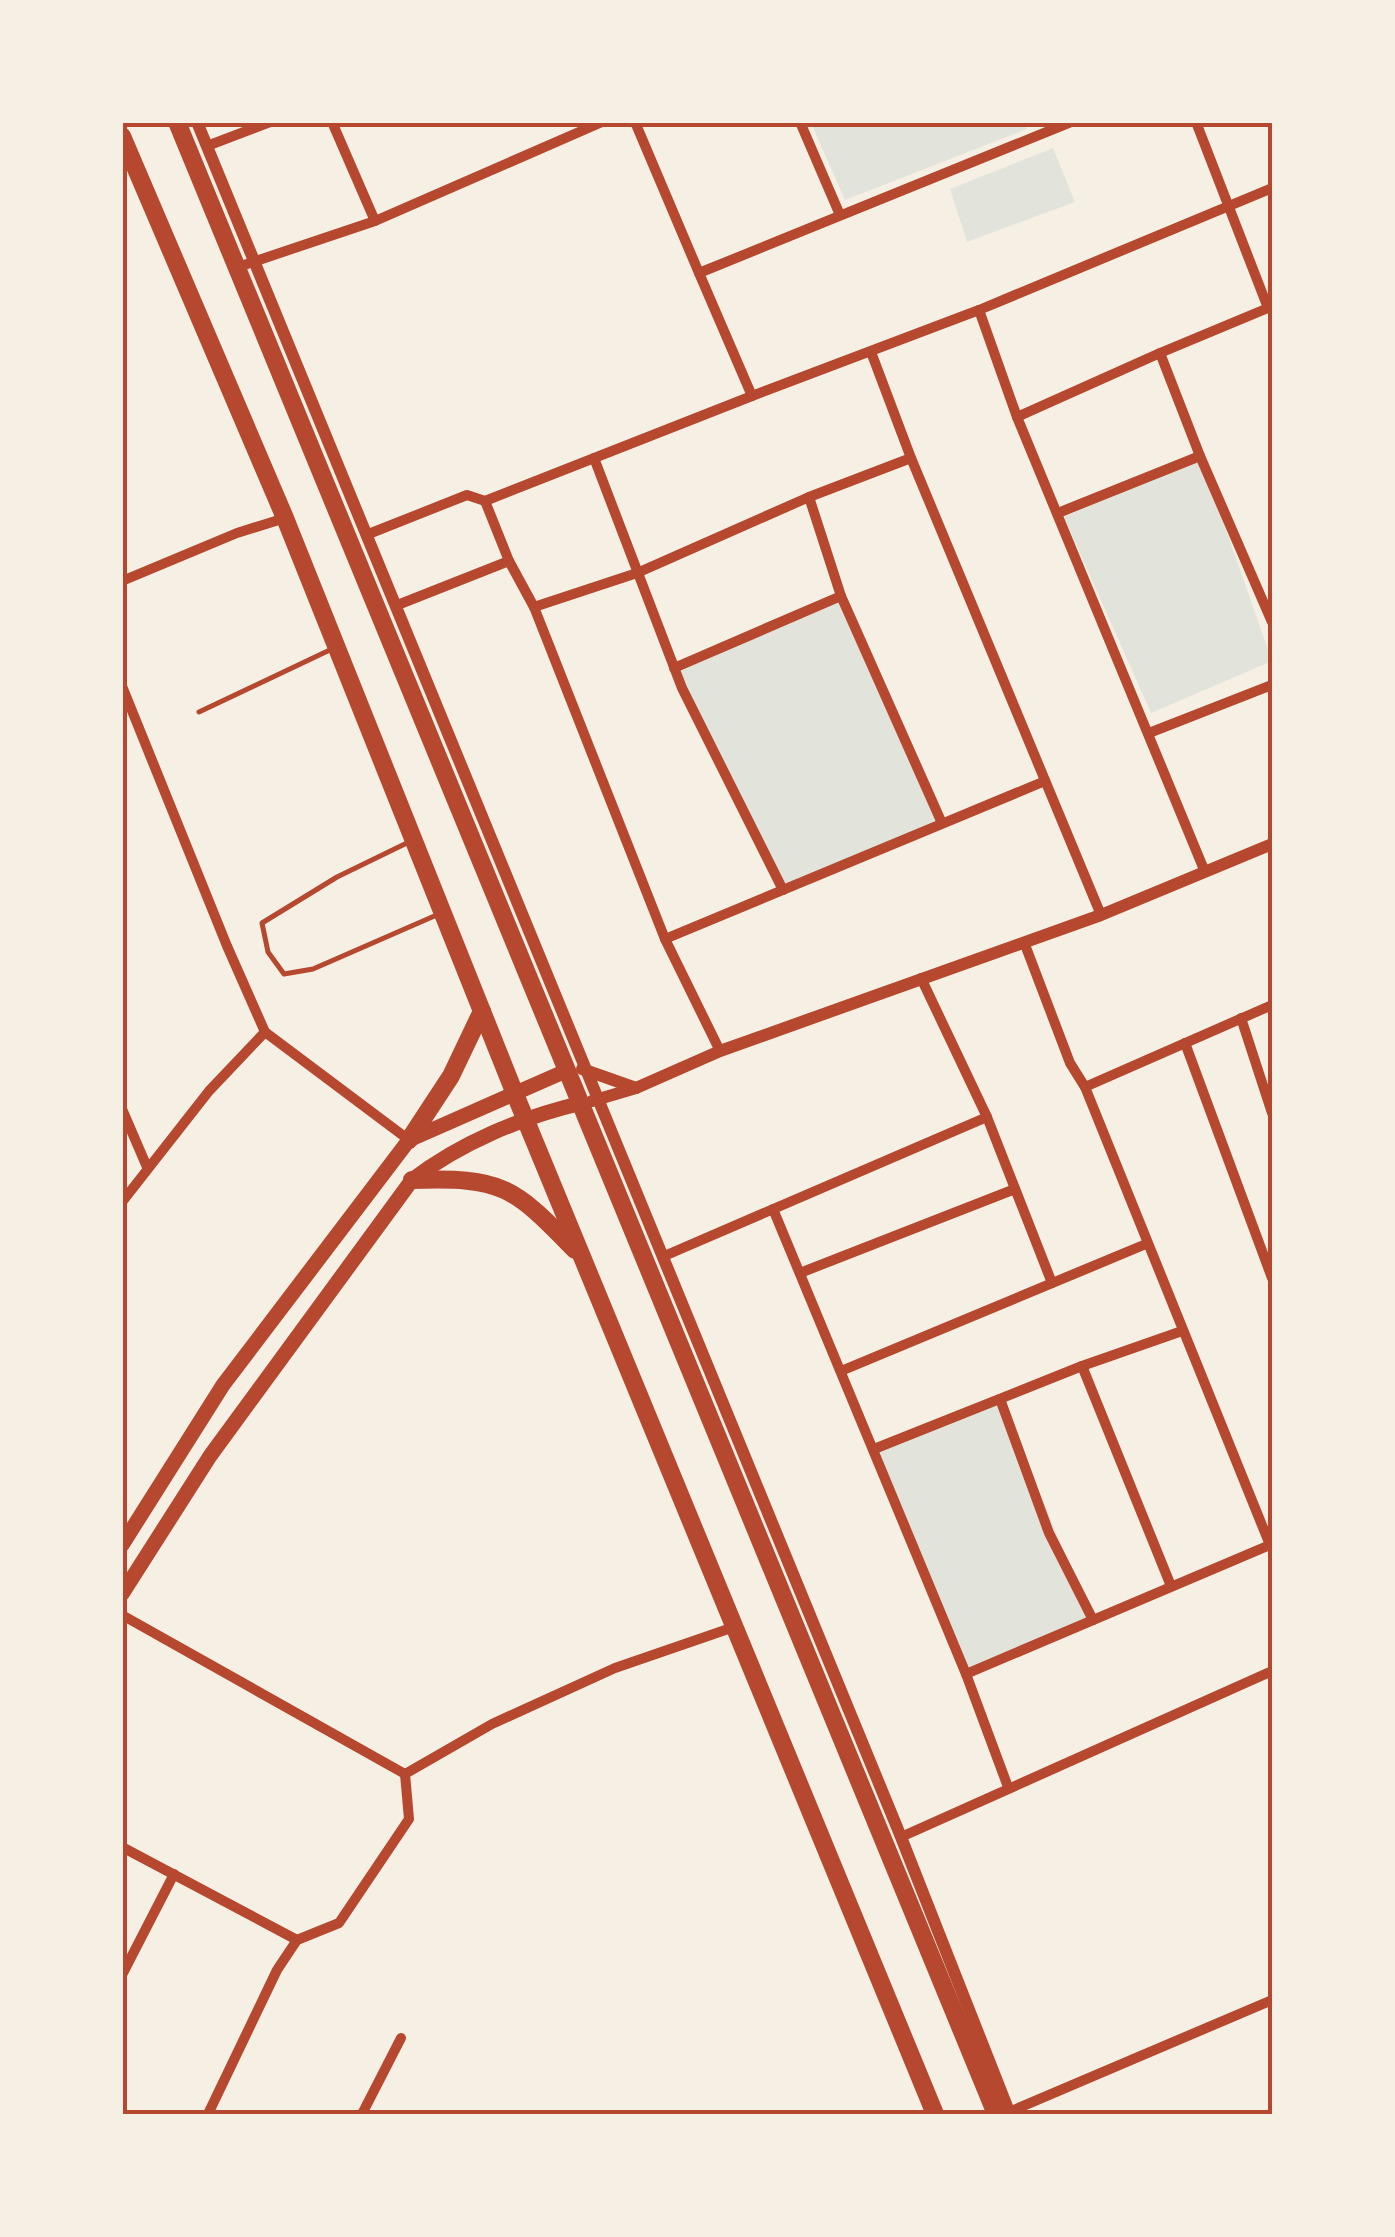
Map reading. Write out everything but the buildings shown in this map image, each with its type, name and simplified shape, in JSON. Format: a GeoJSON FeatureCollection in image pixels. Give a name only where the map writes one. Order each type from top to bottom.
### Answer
{"type":"FeatureCollection","features":[{"type":"Feature","properties":{"kind":"highway"},"geometry":{"type":"LineString","coordinates":[[177,122],[246,265],[1005,2114]]}},
{"type":"Feature","properties":{"kind":"highway"},"geometry":{"type":"LineString","coordinates":[[122,136],[286,518],[582,1258],[935,2114]]}},
{"type":"Feature","properties":{"kind":"highway"},"geometry":{"type":"LineString","coordinates":[[409,1140],[451,1076],[482,1011]]}},
{"type":"Feature","properties":{"kind":"highway"},"geometry":{"type":"LineString","coordinates":[[412,1180],[461,1178],[500,1186],[528,1202],[582,1258]]}},
{"type":"Feature","properties":{"kind":"main road"},"geometry":{"type":"LineString","coordinates":[[122,1545],[128,1522],[223,1385],[409,1140],[576,1069]]}},
{"type":"Feature","properties":{"kind":"main road"},"geometry":{"type":"LineString","coordinates":[[122,1594],[210,1456],[412,1180],[438,1160],[527,1120],[589,1102]]}},
{"type":"Feature","properties":{"kind":"street"},"geometry":{"type":"LineString","coordinates":[[197,122],[246,265],[366,534],[576,1069],[636,1088]]}},
{"type":"Feature","properties":{"kind":"street"},"geometry":{"type":"LineString","coordinates":[[207,146],[270,122]]}},
{"type":"Feature","properties":{"kind":"street"},"geometry":{"type":"LineString","coordinates":[[332,122],[376,221]]}},
{"type":"Feature","properties":{"kind":"street"},"geometry":{"type":"LineString","coordinates":[[246,265],[376,221],[602,122]]}},
{"type":"Feature","properties":{"kind":"street"},"geometry":{"type":"LineString","coordinates":[[634,122],[752,396]]}},
{"type":"Feature","properties":{"kind":"street"},"geometry":{"type":"LineString","coordinates":[[800,122],[840,215]]}},
{"type":"Feature","properties":{"kind":"street"},"geometry":{"type":"LineString","coordinates":[[699,273],[1071,122]]}},
{"type":"Feature","properties":{"kind":"street"},"geometry":{"type":"LineString","coordinates":[[1016,416],[1160,354],[1270,313],[1196,122]]}},
{"type":"Feature","properties":{"kind":"street"},"geometry":{"type":"LineString","coordinates":[[366,534],[468,495],[485,501],[980,310],[1272,188]]}},
{"type":"Feature","properties":{"kind":"street"},"geometry":{"type":"LineString","coordinates":[[980,310],[1016,416],[1206,872]]}},
{"type":"Feature","properties":{"kind":"street"},"geometry":{"type":"LineString","coordinates":[[872,352],[911,458],[1101,915]]}},
{"type":"Feature","properties":{"kind":"street"},"geometry":{"type":"LineString","coordinates":[[1160,354],[1272,622]]}},
{"type":"Feature","properties":{"kind":"street"},"geometry":{"type":"LineString","coordinates":[[1058,513],[1200,456]]}},
{"type":"Feature","properties":{"kind":"street"},"geometry":{"type":"LineString","coordinates":[[594,458],[674,668],[783,890]]}},
{"type":"Feature","properties":{"kind":"street"},"geometry":{"type":"LineString","coordinates":[[534,607],[637,573],[809,497],[911,458]]}},
{"type":"Feature","properties":{"kind":"street"},"geometry":{"type":"LineString","coordinates":[[809,497],[841,596],[941,822]]}},
{"type":"Feature","properties":{"kind":"street"},"geometry":{"type":"LineString","coordinates":[[485,501],[509,561],[534,607],[665,939],[720,1051]]}},
{"type":"Feature","properties":{"kind":"street"},"geometry":{"type":"LineString","coordinates":[[122,581],[237,533],[286,518]]}},
{"type":"Feature","properties":{"kind":"street"},"geometry":{"type":"LineString","coordinates":[[395,606],[509,561]]}},
{"type":"Feature","properties":{"kind":"street"},"geometry":{"type":"LineString","coordinates":[[674,668],[841,596]]}},
{"type":"Feature","properties":{"kind":"street"},"geometry":{"type":"LineString","coordinates":[[1149,733],[1272,685]]}},
{"type":"Feature","properties":{"kind":"street"},"geometry":{"type":"LineString","coordinates":[[122,686],[265,1032],[409,1140]]}},
{"type":"Feature","properties":{"kind":"street"},"geometry":{"type":"LineString","coordinates":[[665,939],[1045,781]]}},
{"type":"Feature","properties":{"kind":"street"},"geometry":{"type":"LineString","coordinates":[[1272,844],[1101,915],[589,1102],[662,1257],[901,1836],[1005,2114],[1272,2000]]}},
{"type":"Feature","properties":{"kind":"street"},"geometry":{"type":"LineString","coordinates":[[966,1674],[1271,1544],[1085,1087],[1070,1063],[1024,942]]}},
{"type":"Feature","properties":{"kind":"street"},"geometry":{"type":"LineString","coordinates":[[921,978],[987,1117],[1052,1283]]}},
{"type":"Feature","properties":{"kind":"street"},"geometry":{"type":"LineString","coordinates":[[1085,1087],[1272,1005]]}},
{"type":"Feature","properties":{"kind":"street"},"geometry":{"type":"LineString","coordinates":[[1242,1018],[1272,1113]]}},
{"type":"Feature","properties":{"kind":"street"},"geometry":{"type":"LineString","coordinates":[[122,1202],[209,1091],[265,1032]]}},
{"type":"Feature","properties":{"kind":"street"},"geometry":{"type":"LineString","coordinates":[[1185,1043],[1272,1273]]}},
{"type":"Feature","properties":{"kind":"street"},"geometry":{"type":"LineString","coordinates":[[122,1109],[146,1167]]}},
{"type":"Feature","properties":{"kind":"street"},"geometry":{"type":"LineString","coordinates":[[662,1257],[987,1117]]}},
{"type":"Feature","properties":{"kind":"street"},"geometry":{"type":"LineString","coordinates":[[800,1273],[1015,1189]]}},
{"type":"Feature","properties":{"kind":"street"},"geometry":{"type":"LineString","coordinates":[[773,1208],[966,1674],[1008,1787]]}},
{"type":"Feature","properties":{"kind":"street"},"geometry":{"type":"LineString","coordinates":[[841,1371],[1146,1244]]}},
{"type":"Feature","properties":{"kind":"street"},"geometry":{"type":"LineString","coordinates":[[874,1449],[1082,1366],[1182,1331]]}},
{"type":"Feature","properties":{"kind":"street"},"geometry":{"type":"LineString","coordinates":[[1082,1366],[1171,1586]]}},
{"type":"Feature","properties":{"kind":"street"},"geometry":{"type":"LineString","coordinates":[[1000,1399],[1049,1533],[1093,1620]]}},
{"type":"Feature","properties":{"kind":"street"},"geometry":{"type":"LineString","coordinates":[[122,1615],[405,1774]]}},
{"type":"Feature","properties":{"kind":"street"},"geometry":{"type":"LineString","coordinates":[[405,1774],[492,1724],[615,1668],[734,1627]]}},
{"type":"Feature","properties":{"kind":"street"},"geometry":{"type":"LineString","coordinates":[[901,1836],[1272,1671]]}},
{"type":"Feature","properties":{"kind":"street"},"geometry":{"type":"LineString","coordinates":[[208,2114],[277,1970],[297,1940],[339,1923],[409,1819],[405,1774]]}},
{"type":"Feature","properties":{"kind":"street"},"geometry":{"type":"LineString","coordinates":[[122,1847],[297,1940]]}},
{"type":"Feature","properties":{"kind":"street"},"geometry":{"type":"LineString","coordinates":[[122,1974],[174,1874]]}},
{"type":"Feature","properties":{"kind":"street"},"geometry":{"type":"LineString","coordinates":[[378,2114],[363,2111],[401,2038]]}},
{"type":"Feature","properties":{"kind":"lane"},"geometry":{"type":"LineString","coordinates":[[198,712],[336,646]]}},
{"type":"Feature","properties":{"kind":"lane"},"geometry":{"type":"LineString","coordinates":[[414,839],[337,876],[262,923],[268,952],[284,974],[313,969],[443,912]]}},
{"type":"Feature","properties":{"kind":"shaded area"},"geometry":{"type":"Polygon","coordinates":[[[811,123],[1024,123],[1027,129],[845,200],[811,123]]]}},
{"type":"Feature","properties":{"kind":"shaded area"},"geometry":{"type":"Polygon","coordinates":[[[1053,148],[1075,202],[967,242],[950,189],[1053,148]]]}},
{"type":"Feature","properties":{"kind":"shaded area"},"geometry":{"type":"Polygon","coordinates":[[[1200,456],[1272,661],[1151,713],[1064,517],[1200,456]]]}},
{"type":"Feature","properties":{"kind":"shaded area"},"geometry":{"type":"Polygon","coordinates":[[[841,596],[941,821],[783,890],[674,668],[841,596]]]}},
{"type":"Feature","properties":{"kind":"shaded area"},"geometry":{"type":"Polygon","coordinates":[[[1000,1399],[1093,1620],[966,1674],[874,1449],[1000,1399]]]}}]}
